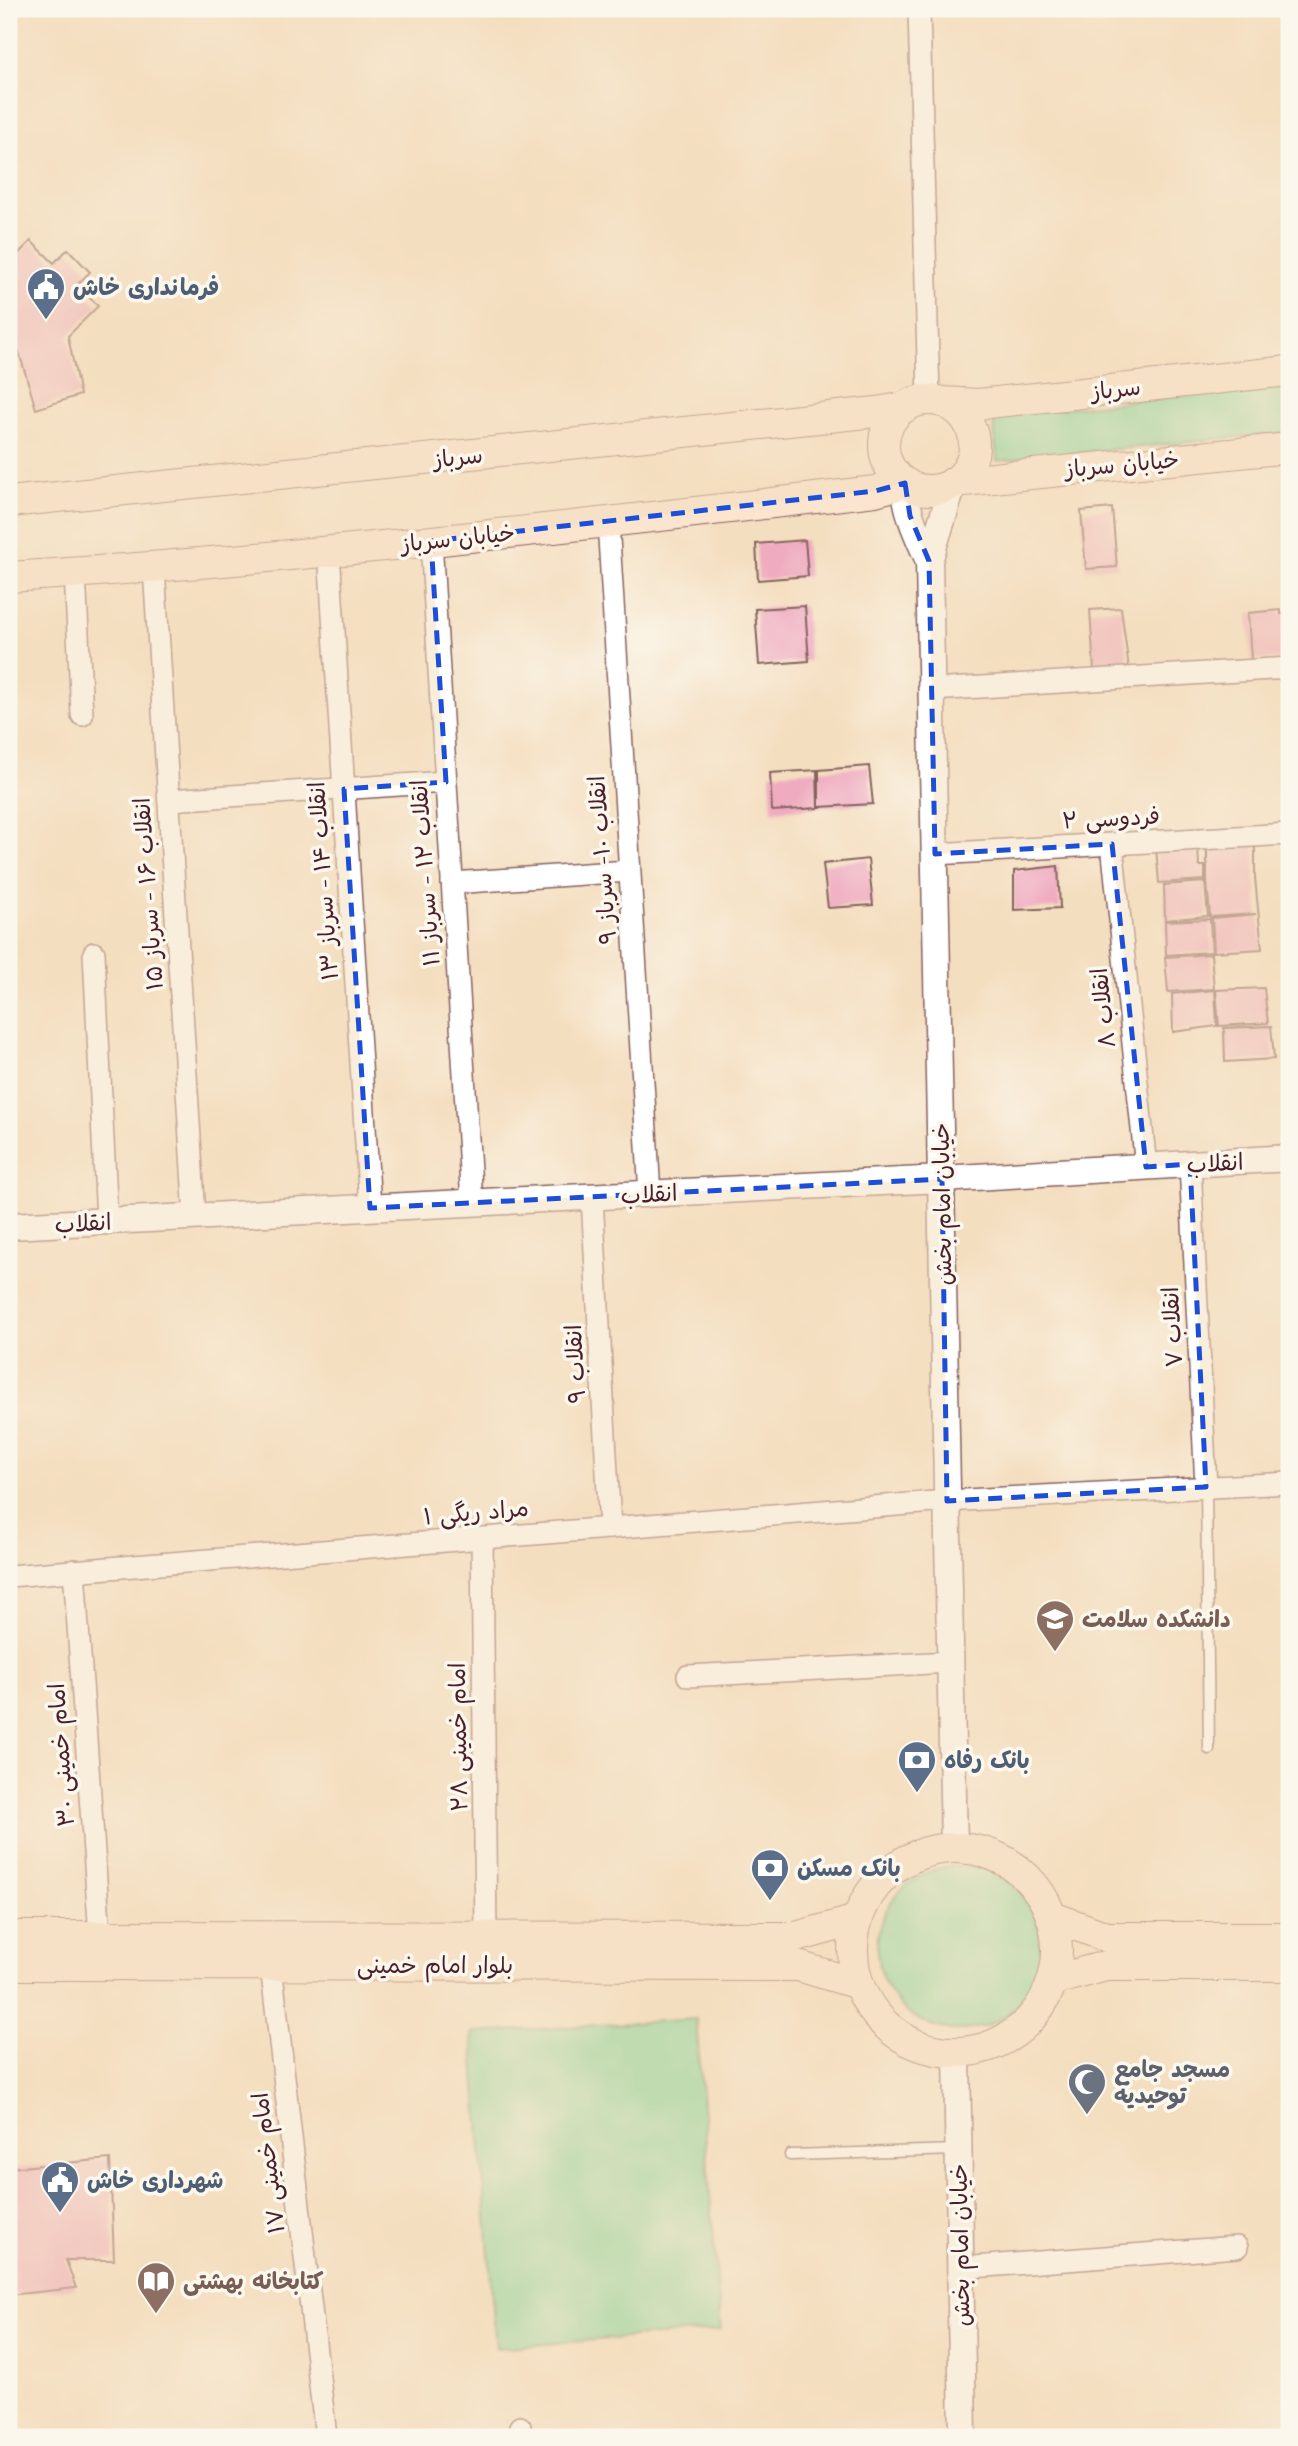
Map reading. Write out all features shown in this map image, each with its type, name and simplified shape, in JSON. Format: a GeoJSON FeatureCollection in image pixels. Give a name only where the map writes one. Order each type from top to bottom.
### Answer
{"type":"FeatureCollection","features":[{"type":"Feature","properties":{"kind":"main road","name":"سرباز"},"geometry":{"type":"LineString","coordinates":[[9,502],[877,412],[926,403],[978,404],[1289,371]]}},
{"type":"Feature","properties":{"kind":"main road"},"geometry":{"type":"LineString","coordinates":[[926,403],[956,409],[965,419],[973,439],[971,460],[965,472],[954,482],[942,488],[927,490],[905,483],[889,467],[884,452],[884,437],[890,422],[926,403]]}},
{"type":"Feature","properties":{"kind":"main road","name":"خیابان سرباز"},"geometry":{"type":"LineString","coordinates":[[954,482],[1289,449]]}},
{"type":"Feature","properties":{"kind":"main road","name":"خیابان سرباز"},"geometry":{"type":"LineString","coordinates":[[9,577],[154,568],[608,523],[875,491],[905,483]]}},
{"type":"Feature","properties":{"kind":"main road"},"geometry":{"type":"LineString","coordinates":[[954,1847],[986,1852],[1015,1866],[1038,1888],[1053,1917],[1059,1948],[1054,1980],[1040,2009],[1017,2032],[989,2047],[957,2053],[925,2049],[896,2035],[873,2012],[858,1984],[853,1952],[857,1920],[872,1891],[894,1868],[922,1853],[954,1847]]}},
{"type":"Feature","properties":{"kind":"main road"},"geometry":{"type":"LineString","coordinates":[[1053,1917],[1107,1937],[1289,1937]]}},
{"type":"Feature","properties":{"kind":"main road","name":"بلوار امام خمینی"},"geometry":{"type":"LineString","coordinates":[[9,1936],[796,1937],[857,1920]]}},
{"type":"Feature","properties":{"kind":"main road","name":"بلوار امام خمینی"},"geometry":{"type":"LineString","coordinates":[[9,1965],[798,1966],[858,1984]]}},
{"type":"Feature","properties":{"kind":"main road"},"geometry":{"type":"LineString","coordinates":[[1054,1980],[1106,1966],[1289,1966]]}},
{"type":"Feature","properties":{"kind":"street"},"geometry":{"type":"LineString","coordinates":[[919,9],[926,403]]}},
{"type":"Feature","properties":{"kind":"street"},"geometry":{"type":"LineString","coordinates":[[929,561],[954,482]]}},
{"type":"Feature","properties":{"kind":"street"},"geometry":{"type":"LineString","coordinates":[[905,483],[910,516],[929,561]]}},
{"type":"Feature","properties":{"kind":"street","name":"انقلاب ۱۰- سرباز ۹"},"geometry":{"type":"LineString","coordinates":[[608,523],[650,1194]]}},
{"type":"Feature","properties":{"kind":"street","name":"انقلاب ۱۲ - سرباز ۱۱"},"geometry":{"type":"LineString","coordinates":[[431,541],[472,1203]]}},
{"type":"Feature","properties":{"kind":"street","name":"انقلاب ۱۴ - سرباز ۱۳"},"geometry":{"type":"LineString","coordinates":[[329,551],[370,1208]]}},
{"type":"Feature","properties":{"kind":"street","name":"خیابان امام بخش"},"geometry":{"type":"LineString","coordinates":[[929,561],[954,1847]]}},
{"type":"Feature","properties":{"kind":"street","name":"انقلاب ۱۶ - سرباز ۱۵"},"geometry":{"type":"LineString","coordinates":[[154,568],[195,1217]]}},
{"type":"Feature","properties":{"kind":"street"},"geometry":{"type":"LineString","coordinates":[[75,573],[82,715]]}},
{"type":"Feature","properties":{"kind":"street"},"geometry":{"type":"LineString","coordinates":[[932,690],[1289,668]]}},
{"type":"Feature","properties":{"kind":"street"},"geometry":{"type":"LineString","coordinates":[[169,800],[446,782]]}},
{"type":"Feature","properties":{"kind":"street","name":"فردوسی ۲"},"geometry":{"type":"LineString","coordinates":[[935,854],[1289,834]]}},
{"type":"Feature","properties":{"kind":"street","name":"انقلاب ۸"},"geometry":{"type":"LineString","coordinates":[[1112,844],[1146,1167]]}},
{"type":"Feature","properties":{"kind":"street"},"geometry":{"type":"LineString","coordinates":[[452,883],[629,871]]}},
{"type":"Feature","properties":{"kind":"street"},"geometry":{"type":"LineString","coordinates":[[94,953],[107,1221]]}},
{"type":"Feature","properties":{"kind":"street","name":"انقلاب"},"geometry":{"type":"LineString","coordinates":[[9,1226],[942,1179],[1289,1158]]}},
{"type":"Feature","properties":{"kind":"street","name":"انقلاب ۷"},"geometry":{"type":"LineString","coordinates":[[1190,1164],[1206,1487]]}},
{"type":"Feature","properties":{"kind":"street","name":"انقلاب ۹"},"geometry":{"type":"LineString","coordinates":[[592,1197],[610,1528]]}},
{"type":"Feature","properties":{"kind":"street","name":"مراد ریگی ۱"},"geometry":{"type":"LineString","coordinates":[[9,1576],[947,1501],[1289,1483]]}},
{"type":"Feature","properties":{"kind":"street","name":"امام خمینی ۲۸"},"geometry":{"type":"LineString","coordinates":[[482,1538],[486,1937]]}},
{"type":"Feature","properties":{"kind":"street","name":"امام خمینی ۳۰"},"geometry":{"type":"LineString","coordinates":[[74,1570],[100,1936]]}},
{"type":"Feature","properties":{"kind":"street"},"geometry":{"type":"LineString","coordinates":[[688,1676],[950,1662]]}},
{"type":"Feature","properties":{"kind":"street","name":"امام خمینی ۱۷"},"geometry":{"type":"LineString","coordinates":[[271,1965],[326,2437]]}},
{"type":"Feature","properties":{"kind":"street","name":"خیابان امام بخش"},"geometry":{"type":"LineString","coordinates":[[957,2053],[963,2437]]}},
{"type":"Feature","properties":{"kind":"street"},"geometry":{"type":"LineString","coordinates":[[960,2268],[1237,2247]]}},
{"type":"Feature","properties":{"kind":"lane"},"geometry":{"type":"LineString","coordinates":[[1206,1487],[1209,1749]]}},
{"type":"Feature","properties":{"kind":"lane"},"geometry":{"type":"LineString","coordinates":[[790,2155],[958,2150]]}},
{"type":"Feature","properties":{"kind":"highlighted area"},"geometry":{"type":"Polygon","coordinates":[[[905,483],[910,516],[929,561],[935,854],[1112,844],[1146,1167],[1190,1164],[1206,1487],[947,1501],[942,1179],[370,1208],[344,789],[446,782],[431,541],[875,491],[905,483]]]}},
{"type":"Feature","properties":{"kind":"green space"},"geometry":{"type":"Polygon","coordinates":[[[1289,384],[1289,432],[997,461],[993,416],[1289,384]]]}},
{"type":"Feature","properties":{"kind":"green space"},"geometry":{"type":"Polygon","coordinates":[[[959,1866],[991,1872],[1005,1879],[1017,1890],[1028,1902],[1035,1916],[1041,1948],[1035,1980],[1028,1994],[1017,2006],[1005,2017],[991,2024],[959,2030],[927,2024],[913,2017],[901,2006],[890,1994],[883,1980],[877,1948],[883,1916],[890,1902],[901,1890],[913,1879],[927,1872],[959,1866]]]}},
{"type":"Feature","properties":{"kind":"green space"},"geometry":{"type":"Polygon","coordinates":[[[696,2019],[721,2330],[496,2348],[472,2033],[696,2019]]]}},
{"type":"Feature","properties":{"kind":"building","name":"فرمانداری خاش"},"geometry":{"type":"Polygon","coordinates":[[[31,241],[54,263],[68,249],[90,272],[77,285],[98,306],[68,336],[80,395],[36,409],[18,349],[9,339],[9,263],[31,241]]]}},
{"type":"Feature","properties":{"kind":"building"},"geometry":{"type":"Polygon","coordinates":[[[1112,508],[1117,567],[1086,569],[1081,511],[1112,508]]]}},
{"type":"Feature","properties":{"kind":"building"},"geometry":{"type":"Polygon","coordinates":[[[805,540],[808,576],[758,580],[756,544],[805,540]]]}},
{"type":"Feature","properties":{"kind":"building"},"geometry":{"type":"Polygon","coordinates":[[[805,606],[809,661],[759,665],[755,609],[805,606]]]}},
{"type":"Feature","properties":{"kind":"building"},"geometry":{"type":"Polygon","coordinates":[[[1121,608],[1129,669],[1094,670],[1090,610],[1121,608]]]}},
{"type":"Feature","properties":{"kind":"building"},"geometry":{"type":"Polygon","coordinates":[[[1281,610],[1281,614],[1289,613],[1289,659],[1251,660],[1248,613],[1281,610]]]}},
{"type":"Feature","properties":{"kind":"building"},"geometry":{"type":"Polygon","coordinates":[[[869,766],[873,804],[819,807],[819,770],[869,766]]]}},
{"type":"Feature","properties":{"kind":"building"},"geometry":{"type":"Polygon","coordinates":[[[817,770],[818,808],[772,811],[770,773],[817,770]]]}},
{"type":"Feature","properties":{"kind":"building"},"geometry":{"type":"Polygon","coordinates":[[[1255,841],[1255,878],[1262,949],[1214,952],[1212,918],[1256,914],[1210,917],[1207,844],[1255,841]]]}},
{"type":"Feature","properties":{"kind":"building"},"geometry":{"type":"Polygon","coordinates":[[[1198,846],[1199,866],[1205,866],[1205,880],[1159,883],[1156,848],[1198,846]]]}},
{"type":"Feature","properties":{"kind":"building"},"geometry":{"type":"Polygon","coordinates":[[[868,859],[873,905],[828,908],[823,864],[868,859]]]}},
{"type":"Feature","properties":{"kind":"building"},"geometry":{"type":"Polygon","coordinates":[[[1058,866],[1060,908],[1014,910],[1014,871],[1058,866]]]}},
{"type":"Feature","properties":{"kind":"building"},"geometry":{"type":"Polygon","coordinates":[[[1205,882],[1208,916],[1165,920],[1164,885],[1205,882]]]}},
{"type":"Feature","properties":{"kind":"building"},"geometry":{"type":"Polygon","coordinates":[[[1210,919],[1212,952],[1166,955],[1165,921],[1210,919]]]}},
{"type":"Feature","properties":{"kind":"building"},"geometry":{"type":"Polygon","coordinates":[[[1211,954],[1214,989],[1168,992],[1165,957],[1211,954]]]}},
{"type":"Feature","properties":{"kind":"building"},"geometry":{"type":"Polygon","coordinates":[[[1264,988],[1268,1023],[1219,1026],[1216,990],[1264,988]]]}},
{"type":"Feature","properties":{"kind":"building"},"geometry":{"type":"Polygon","coordinates":[[[1215,990],[1217,1026],[1173,1032],[1172,994],[1215,990]]]}},
{"type":"Feature","properties":{"kind":"building"},"geometry":{"type":"Polygon","coordinates":[[[1271,1026],[1274,1059],[1225,1062],[1224,1028],[1271,1026]]]}},
{"type":"Feature","properties":{"kind":"building","name":"شهرداری خاش"},"geometry":{"type":"Polygon","coordinates":[[[110,2159],[114,2260],[66,2260],[76,2288],[9,2295],[9,2168],[110,2159]]]}},
{"type":"Feature","properties":{"kind":"place","name":"فرمانداری خاش"},"geometry":{"type":"Point","coordinates":[46,321]}},
{"type":"Feature","properties":{"kind":"place","name":"دانشکده سلامت"},"geometry":{"type":"Point","coordinates":[1055,1653]}},
{"type":"Feature","properties":{"kind":"place","name":"بانک رفاه"},"geometry":{"type":"Point","coordinates":[917,1794]}},
{"type":"Feature","properties":{"kind":"place","name":"بانک مسکن"},"geometry":{"type":"Point","coordinates":[770,1902]}},
{"type":"Feature","properties":{"kind":"place","name":"مسجد جامع توحیدیه"},"geometry":{"type":"Point","coordinates":[1087,2116]}},
{"type":"Feature","properties":{"kind":"place","name":"شهرداری خاش"},"geometry":{"type":"Point","coordinates":[60,2214]}},
{"type":"Feature","properties":{"kind":"place","name":"کتابخانه بهشتی"},"geometry":{"type":"Point","coordinates":[156,2315]}}]}
